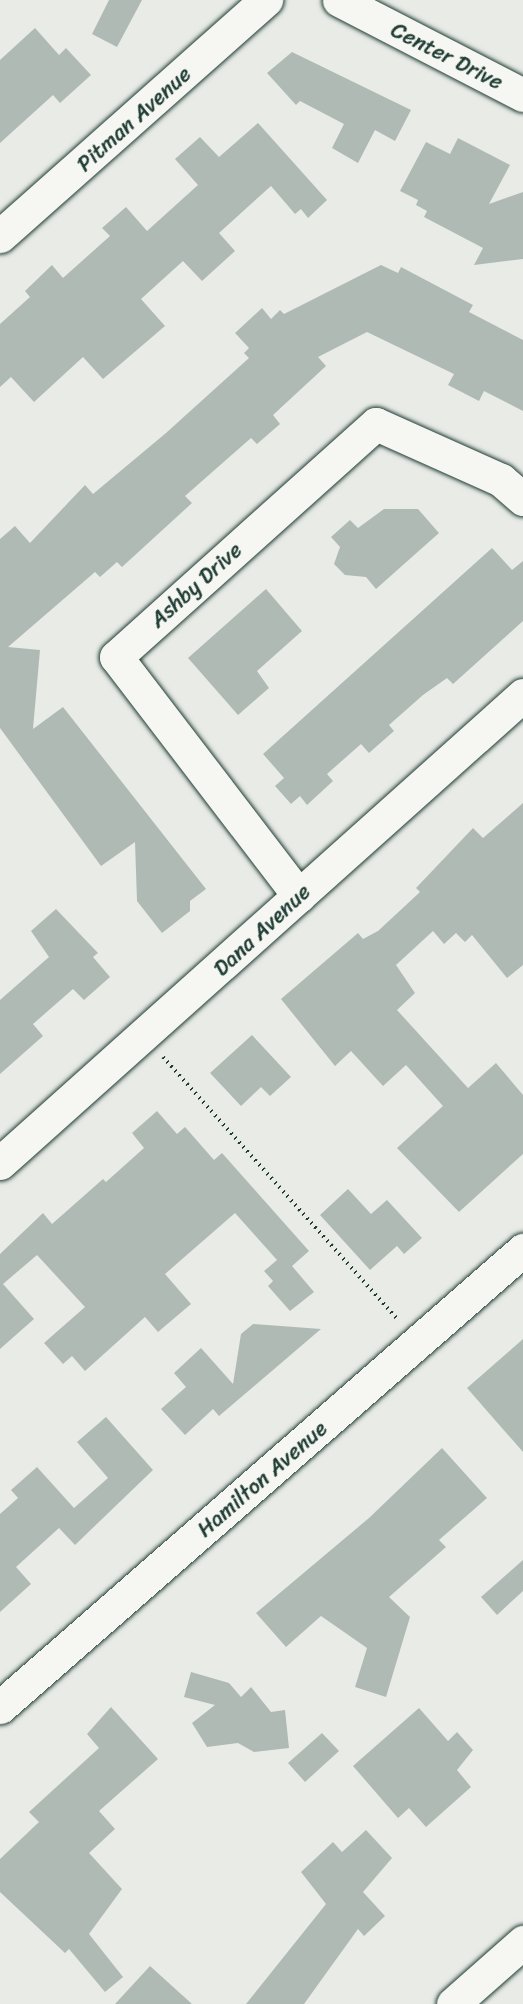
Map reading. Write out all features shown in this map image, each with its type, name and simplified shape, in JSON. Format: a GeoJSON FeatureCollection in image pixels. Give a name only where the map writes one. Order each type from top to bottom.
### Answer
{"type":"FeatureCollection","features":[{"type":"Feature","properties":{"kind":"street","name":"Pitman Avenue"},"geometry":{"type":"LineString","coordinates":[[0,236],[266,0]]}},
{"type":"Feature","properties":{"kind":"street","name":"Center Drive"},"geometry":{"type":"LineString","coordinates":[[339,0],[523,95]]}},
{"type":"Feature","properties":{"kind":"street","name":"Ashby Drive"},"geometry":{"type":"LineString","coordinates":[[299,896],[116,657],[376,424],[501,480],[523,499]]}},
{"type":"Feature","properties":{"kind":"street","name":"Dana Avenue"},"geometry":{"type":"LineString","coordinates":[[0,1162],[146,1037],[523,695]]}},
{"type":"Feature","properties":{"kind":"street","name":"Hamilton Avenue"},"geometry":{"type":"LineString","coordinates":[[0,1707],[523,1250]]}},
{"type":"Feature","properties":{"kind":"street"},"geometry":{"type":"LineString","coordinates":[[453,2004],[523,1942]]}},
{"type":"Feature","properties":{"kind":"path"},"geometry":{"type":"LineString","coordinates":[[146,1037],[418,1343]]}},
{"type":"Feature","properties":{"kind":"building"},"geometry":{"type":"Polygon","coordinates":[[[109,0],[142,0],[117,47],[92,34],[109,0]]]}},
{"type":"Feature","properties":{"kind":"building"},"geometry":{"type":"Polygon","coordinates":[[[35,28],[59,55],[66,48],[91,75],[60,103],[53,95],[0,143],[0,60],[35,28]]]}},
{"type":"Feature","properties":{"kind":"building"},"geometry":{"type":"Polygon","coordinates":[[[292,52],[411,110],[395,141],[375,130],[358,163],[332,148],[344,124],[300,101],[296,105],[267,73],[292,52]]]}},
{"type":"Feature","properties":{"kind":"building"},"geometry":{"type":"Polygon","coordinates":[[[258,123],[327,200],[308,218],[301,209],[295,214],[271,186],[219,233],[235,251],[202,281],[183,261],[141,299],[165,326],[103,379],[83,357],[34,402],[11,377],[0,387],[0,324],[30,297],[25,291],[52,265],[63,278],[110,236],[102,228],[126,207],[147,231],[198,185],[175,159],[200,137],[219,157],[258,123]]]}},
{"type":"Feature","properties":{"kind":"building"},"geometry":{"type":"Polygon","coordinates":[[[458,138],[510,165],[489,204],[523,192],[523,259],[474,265],[483,248],[424,217],[427,211],[416,205],[418,200],[400,191],[426,142],[450,154],[458,138]]]}},
{"type":"Feature","properties":{"kind":"building"},"geometry":{"type":"Polygon","coordinates":[[[381,265],[398,273],[401,267],[473,305],[469,312],[523,340],[523,411],[484,391],[479,401],[448,385],[454,374],[367,332],[318,357],[326,366],[273,415],[280,424],[257,444],[251,438],[185,496],[192,503],[122,567],[117,562],[100,577],[95,572],[8,647],[40,650],[33,729],[63,707],[206,889],[190,901],[190,911],[162,933],[137,901],[135,842],[101,866],[0,728],[0,539],[15,526],[30,543],[85,485],[93,494],[166,433],[249,358],[244,353],[249,348],[235,333],[262,308],[271,319],[280,310],[284,314],[381,265]]]}},
{"type":"Feature","properties":{"kind":"building"},"geometry":{"type":"Polygon","coordinates":[[[384,509],[418,509],[439,533],[376,589],[366,577],[345,575],[334,564],[340,547],[331,537],[350,520],[358,528],[384,509]]]}},
{"type":"Feature","properties":{"kind":"building"},"geometry":{"type":"Polygon","coordinates":[[[492,548],[512,570],[523,561],[523,621],[453,684],[447,678],[423,695],[389,725],[394,731],[369,753],[361,744],[327,774],[333,781],[307,805],[300,796],[291,804],[275,786],[284,778],[263,754],[492,548]]]}},
{"type":"Feature","properties":{"kind":"building"},"geometry":{"type":"Polygon","coordinates":[[[266,589],[302,631],[257,671],[269,688],[238,715],[188,658],[266,589]]]}},
{"type":"Feature","properties":{"kind":"building"},"geometry":{"type":"Polygon","coordinates":[[[523,803],[523,965],[507,978],[472,935],[465,942],[456,933],[444,944],[433,931],[396,965],[415,993],[397,1010],[468,1088],[496,1063],[523,1095],[523,1154],[459,1212],[397,1148],[443,1106],[406,1065],[383,1086],[351,1051],[335,1066],[281,999],[358,933],[363,939],[378,931],[420,892],[416,888],[473,828],[483,838],[523,803]]]}},
{"type":"Feature","properties":{"kind":"building"},"geometry":{"type":"Polygon","coordinates":[[[56,909],[98,953],[93,957],[110,977],[84,1000],[73,989],[33,1024],[43,1036],[0,1074],[0,1000],[49,957],[31,931],[56,909]]]}},
{"type":"Feature","properties":{"kind":"building"},"geometry":{"type":"Polygon","coordinates":[[[252,1035],[291,1077],[270,1096],[261,1087],[241,1106],[210,1073],[252,1035]]]}},
{"type":"Feature","properties":{"kind":"building"},"geometry":{"type":"Polygon","coordinates":[[[157,1111],[177,1134],[185,1127],[214,1160],[222,1153],[309,1251],[292,1266],[314,1292],[290,1311],[268,1286],[273,1281],[264,1271],[277,1260],[235,1213],[165,1274],[191,1304],[158,1332],[145,1317],[85,1371],[72,1356],[63,1364],[44,1343],[85,1307],[37,1255],[3,1284],[34,1319],[0,1349],[0,1254],[43,1213],[52,1224],[103,1179],[106,1182],[144,1148],[132,1133],[157,1111]]]}},
{"type":"Feature","properties":{"kind":"building"},"geometry":{"type":"Polygon","coordinates":[[[348,1189],[371,1214],[387,1200],[422,1238],[404,1254],[397,1246],[370,1270],[320,1215],[348,1189]]]}},
{"type":"Feature","properties":{"kind":"building"},"geometry":{"type":"Polygon","coordinates":[[[253,1324],[321,1329],[219,1416],[213,1409],[185,1435],[161,1409],[186,1387],[174,1373],[201,1348],[233,1384],[241,1334],[253,1324]]]}},
{"type":"Feature","properties":{"kind":"building"},"geometry":{"type":"Polygon","coordinates":[[[523,1339],[523,1452],[467,1388],[523,1339]]]}},
{"type":"Feature","properties":{"kind":"building"},"geometry":{"type":"Polygon","coordinates":[[[106,1417],[153,1470],[75,1545],[59,1528],[16,1567],[31,1584],[0,1612],[0,1514],[18,1498],[11,1490],[37,1467],[74,1508],[108,1478],[77,1442],[106,1417]]]}},
{"type":"Feature","properties":{"kind":"building"},"geometry":{"type":"Polygon","coordinates":[[[442,1448],[487,1498],[439,1540],[446,1547],[389,1597],[410,1617],[386,1697],[355,1687],[367,1648],[321,1616],[286,1647],[256,1613],[369,1518],[442,1448]]]}},
{"type":"Feature","properties":{"kind":"building"},"geometry":{"type":"Polygon","coordinates":[[[523,1560],[523,1591],[497,1615],[481,1597],[523,1560]]]}},
{"type":"Feature","properties":{"kind":"building"},"geometry":{"type":"Polygon","coordinates":[[[191,1672],[229,1683],[241,1697],[251,1687],[271,1712],[285,1710],[289,1748],[254,1752],[238,1743],[207,1747],[192,1723],[215,1705],[184,1697],[191,1672]]]}},
{"type":"Feature","properties":{"kind":"building"},"geometry":{"type":"Polygon","coordinates":[[[111,1707],[158,1759],[99,1811],[115,1829],[89,1853],[122,1889],[89,1934],[123,1977],[105,1992],[69,1949],[65,1953],[0,1892],[0,1859],[39,1822],[29,1812],[99,1748],[87,1734],[111,1707]]]}},
{"type":"Feature","properties":{"kind":"building"},"geometry":{"type":"Polygon","coordinates":[[[419,1708],[448,1741],[457,1732],[473,1750],[457,1770],[471,1787],[426,1827],[409,1808],[398,1818],[353,1766],[419,1708]]]}},
{"type":"Feature","properties":{"kind":"building"},"geometry":{"type":"Polygon","coordinates":[[[322,1733],[339,1751],[305,1782],[288,1763],[322,1733]]]}},
{"type":"Feature","properties":{"kind":"building"},"geometry":{"type":"Polygon","coordinates":[[[366,1830],[392,1858],[363,1892],[385,1916],[364,1936],[358,1929],[304,2004],[246,2004],[326,1904],[301,1872],[333,1842],[342,1852],[366,1830]]]}},
{"type":"Feature","properties":{"kind":"building"},"geometry":{"type":"Polygon","coordinates":[[[150,1966],[192,2004],[115,2004],[150,1966]]]}}]}
